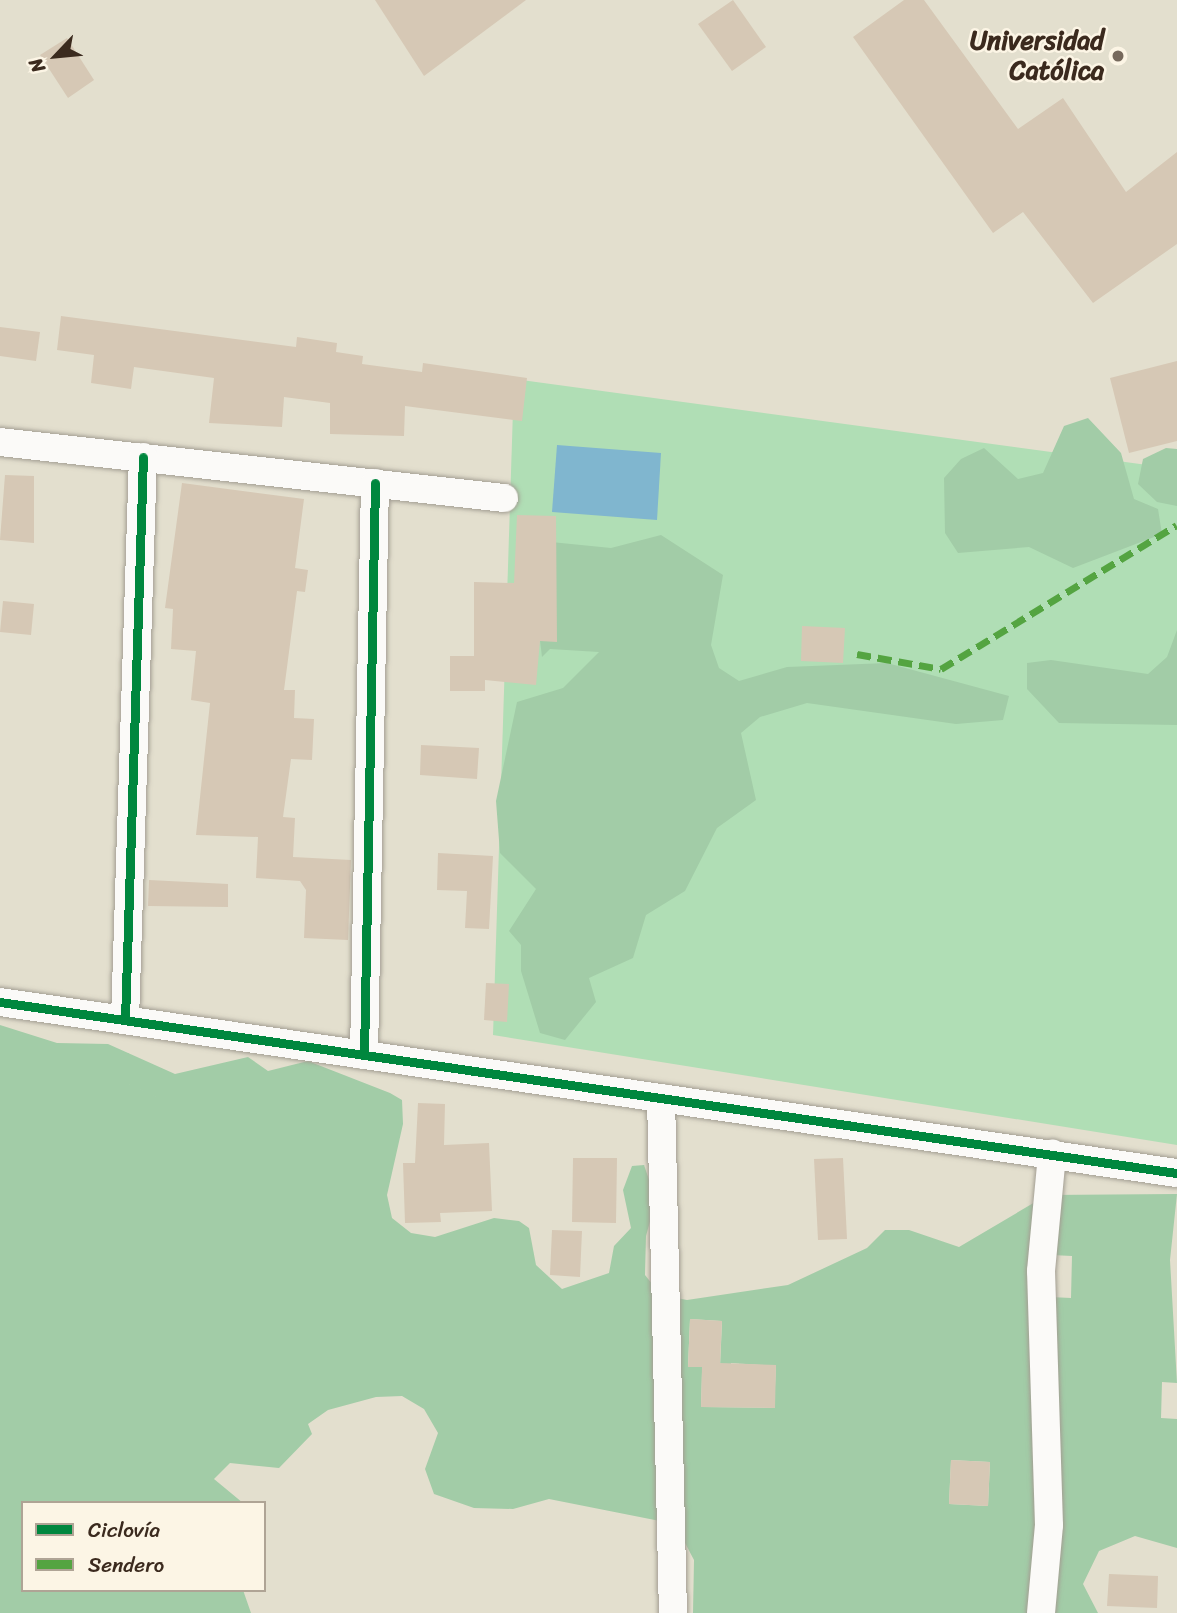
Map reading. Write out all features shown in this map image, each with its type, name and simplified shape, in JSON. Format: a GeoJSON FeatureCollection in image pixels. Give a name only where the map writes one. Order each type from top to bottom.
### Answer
{"type":"FeatureCollection","features":[{"type":"Feature","properties":{"kind":"street"},"geometry":{"type":"LineString","coordinates":[[0,442],[504,498]]}},
{"type":"Feature","properties":{"kind":"street"},"geometry":{"type":"LineString","coordinates":[[125,1020],[142,457]]}},
{"type":"Feature","properties":{"kind":"street"},"geometry":{"type":"LineString","coordinates":[[364,1055],[374,483]]}},
{"type":"Feature","properties":{"kind":"street"},"geometry":{"type":"LineString","coordinates":[[0,1002],[1177,1172]]}},
{"type":"Feature","properties":{"kind":"street"},"geometry":{"type":"LineString","coordinates":[[661,1098],[673,1613]]}},
{"type":"Feature","properties":{"kind":"street"},"geometry":{"type":"LineString","coordinates":[[1041,1613],[1049,1525],[1041,1271],[1052,1154]]}},
{"type":"Feature","properties":{"kind":"green space"},"geometry":{"type":"Polygon","coordinates":[[[514,379],[1177,469],[1177,1145],[493,1035],[514,379]]]}},
{"type":"Feature","properties":{"kind":"green space"},"geometry":{"type":"Polygon","coordinates":[[[1088,418],[1121,453],[1134,499],[1158,509],[1162,534],[1073,568],[1029,547],[958,553],[945,533],[944,478],[961,459],[984,448],[1018,479],[1043,473],[1064,426],[1088,418]]]}},
{"type":"Feature","properties":{"kind":"green space"},"geometry":{"type":"Polygon","coordinates":[[[1166,448],[1177,449],[1177,506],[1157,502],[1138,484],[1143,459],[1166,448]]]}},
{"type":"Feature","properties":{"kind":"green space"},"geometry":{"type":"Polygon","coordinates":[[[661,535],[723,575],[711,645],[719,668],[739,681],[787,667],[887,663],[1009,696],[1003,720],[956,724],[807,703],[760,717],[741,733],[756,800],[717,828],[685,891],[646,915],[633,958],[589,978],[596,1002],[565,1040],[540,1033],[521,971],[521,945],[509,931],[536,889],[500,853],[496,801],[517,702],[563,688],[599,652],[550,649],[542,657],[536,606],[541,541],[611,548],[661,535]]]}},
{"type":"Feature","properties":{"kind":"green space"},"geometry":{"type":"Polygon","coordinates":[[[1177,630],[1177,725],[1059,723],[1027,689],[1027,663],[1051,660],[1148,674],[1167,657],[1177,630]]]}},
{"type":"Feature","properties":{"kind":"green space"},"geometry":{"type":"Polygon","coordinates":[[[0,1025],[57,1043],[108,1044],[175,1074],[248,1057],[268,1071],[308,1061],[390,1093],[402,1100],[403,1124],[387,1195],[392,1218],[411,1233],[435,1237],[494,1218],[519,1221],[529,1228],[536,1265],[562,1289],[609,1273],[614,1246],[631,1228],[623,1190],[632,1166],[644,1165],[656,1200],[646,1236],[645,1275],[661,1295],[687,1300],[788,1285],[867,1248],[885,1230],[909,1230],[959,1247],[1047,1195],[1177,1194],[1170,1260],[1177,1383],[1162,1382],[1161,1418],[1177,1419],[1177,1548],[1135,1536],[1099,1551],[1083,1584],[1098,1613],[693,1613],[694,1560],[675,1524],[549,1499],[513,1509],[474,1508],[434,1494],[425,1469],[438,1433],[424,1409],[402,1396],[376,1397],[328,1410],[308,1424],[312,1434],[279,1468],[230,1463],[214,1479],[241,1501],[21,1501],[21,1592],[244,1592],[251,1613],[0,1613],[0,1025]],[[1052,1255],[1050,1297],[1071,1298],[1072,1256],[1052,1255]],[[690,1319],[688,1366],[720,1368],[722,1321],[690,1319]],[[731,1363],[730,1373],[702,1372],[701,1407],[774,1408],[776,1366],[731,1363]],[[951,1460],[949,1504],[988,1506],[990,1462],[951,1460]]]}},
{"type":"Feature","properties":{"kind":"water"},"geometry":{"type":"Polygon","coordinates":[[[557,445],[661,453],[657,520],[552,512],[557,445]]]}},
{"type":"Feature","properties":{"kind":"building"},"geometry":{"type":"Polygon","coordinates":[[[375,0],[526,0],[424,76],[375,0]]]}},
{"type":"Feature","properties":{"kind":"building"},"geometry":{"type":"Polygon","coordinates":[[[733,0],[766,47],[732,71],[698,24],[733,0]]]}},
{"type":"Feature","properties":{"kind":"building"},"geometry":{"type":"Polygon","coordinates":[[[904,0],[924,0],[1018,129],[1063,98],[1126,192],[1177,152],[1177,244],[1093,303],[1023,212],[993,233],[853,37],[904,0]]]}},
{"type":"Feature","properties":{"kind":"building"},"geometry":{"type":"Polygon","coordinates":[[[67,38],[94,80],[68,98],[40,55],[67,38]]]}},
{"type":"Feature","properties":{"kind":"building"},"geometry":{"type":"Polygon","coordinates":[[[61,316],[296,347],[297,337],[337,343],[336,352],[363,356],[362,364],[422,372],[423,363],[527,378],[522,421],[405,406],[404,436],[330,434],[330,403],[284,397],[282,427],[209,423],[214,378],[134,367],[131,389],[91,383],[94,355],[57,350],[61,316]]]}},
{"type":"Feature","properties":{"kind":"building"},"geometry":{"type":"Polygon","coordinates":[[[0,327],[40,332],[36,361],[0,356],[0,327]]]}},
{"type":"Feature","properties":{"kind":"building"},"geometry":{"type":"Polygon","coordinates":[[[1177,361],[1177,441],[1129,453],[1110,378],[1177,361]]]}},
{"type":"Feature","properties":{"kind":"building"},"geometry":{"type":"Polygon","coordinates":[[[5,475],[34,476],[34,543],[0,540],[5,475]]]}},
{"type":"Feature","properties":{"kind":"building"},"geometry":{"type":"Polygon","coordinates":[[[182,483],[304,499],[295,568],[308,570],[305,592],[297,591],[284,690],[295,690],[294,718],[314,719],[312,760],[291,759],[283,817],[295,818],[293,857],[351,860],[348,940],[304,938],[306,890],[300,881],[256,878],[258,837],[196,835],[210,703],[191,700],[196,651],[171,649],[173,609],[165,608],[182,483]]]}},
{"type":"Feature","properties":{"kind":"building"},"geometry":{"type":"Polygon","coordinates":[[[517,515],[556,516],[557,642],[540,641],[536,685],[485,680],[485,691],[450,691],[450,656],[474,656],[474,582],[514,583],[517,515]]]}},
{"type":"Feature","properties":{"kind":"building"},"geometry":{"type":"Polygon","coordinates":[[[3,601],[34,604],[31,635],[0,632],[3,601]]]}},
{"type":"Feature","properties":{"kind":"building"},"geometry":{"type":"Polygon","coordinates":[[[802,626],[845,628],[843,663],[801,661],[802,626]]]}},
{"type":"Feature","properties":{"kind":"building"},"geometry":{"type":"Polygon","coordinates":[[[421,745],[479,748],[477,779],[420,775],[421,745]]]}},
{"type":"Feature","properties":{"kind":"building"},"geometry":{"type":"Polygon","coordinates":[[[438,853],[493,856],[489,929],[465,928],[467,891],[437,890],[438,853]]]}},
{"type":"Feature","properties":{"kind":"building"},"geometry":{"type":"Polygon","coordinates":[[[149,880],[228,884],[228,907],[148,906],[149,880]]]}},
{"type":"Feature","properties":{"kind":"building"},"geometry":{"type":"Polygon","coordinates":[[[486,983],[509,984],[507,1022],[484,1020],[486,983]]]}},
{"type":"Feature","properties":{"kind":"building"},"geometry":{"type":"Polygon","coordinates":[[[418,1103],[445,1104],[444,1145],[489,1143],[492,1211],[440,1213],[441,1222],[405,1223],[403,1163],[415,1163],[418,1103]]]}},
{"type":"Feature","properties":{"kind":"building"},"geometry":{"type":"Polygon","coordinates":[[[573,1158],[617,1158],[616,1223],[572,1222],[573,1158]]]}},
{"type":"Feature","properties":{"kind":"building"},"geometry":{"type":"Polygon","coordinates":[[[843,1158],[847,1239],[818,1240],[814,1159],[843,1158]]]}},
{"type":"Feature","properties":{"kind":"building"},"geometry":{"type":"Polygon","coordinates":[[[552,1230],[582,1231],[580,1277],[550,1275],[552,1230]]]}},
{"type":"Feature","properties":{"kind":"building"},"geometry":{"type":"Polygon","coordinates":[[[690,1319],[722,1321],[720,1363],[776,1365],[775,1408],[701,1407],[702,1367],[688,1367],[690,1319]]]}},
{"type":"Feature","properties":{"kind":"building"},"geometry":{"type":"Polygon","coordinates":[[[951,1460],[990,1462],[988,1506],[949,1504],[951,1460]]]}},
{"type":"Feature","properties":{"kind":"building"},"geometry":{"type":"Polygon","coordinates":[[[1109,1574],[1158,1576],[1157,1608],[1107,1606],[1109,1574]]]}},
{"type":"Feature","properties":{"kind":"marked path"},"geometry":{"type":"LineString","coordinates":[[857,654],[941,669],[1177,525]]}},
{"type":"Feature","properties":{"kind":"cycle path"},"geometry":{"type":"LineString","coordinates":[[125,1020],[143,457]]}},
{"type":"Feature","properties":{"kind":"cycle path"},"geometry":{"type":"LineString","coordinates":[[364,1055],[375,483]]}},
{"type":"Feature","properties":{"kind":"cycle path"},"geometry":{"type":"LineString","coordinates":[[0,1002],[1177,1173]]}},
{"type":"Feature","properties":{"kind":"place","name":"Universidad Católica"},"geometry":{"type":"Point","coordinates":[1118,56]}}]}
